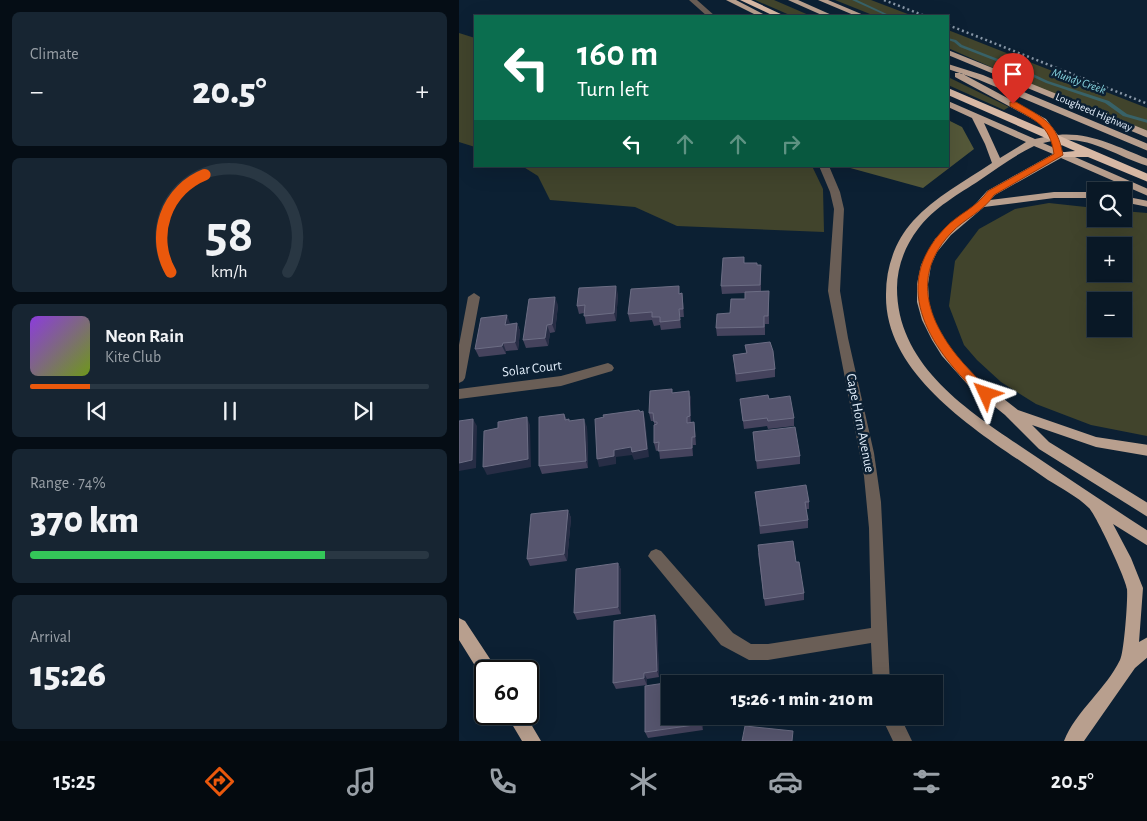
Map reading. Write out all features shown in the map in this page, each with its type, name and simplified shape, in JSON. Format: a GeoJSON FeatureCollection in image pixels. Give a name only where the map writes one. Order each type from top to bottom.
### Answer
{"type":"FeatureCollection","features":[{"type":"Feature","properties":{"kind":"highway"},"geometry":{"type":"LineString","coordinates":[[744,0],[779,15]]}},
{"type":"Feature","properties":{"kind":"highway"},"geometry":{"type":"LineString","coordinates":[[949,92],[1147,179]]}},
{"type":"Feature","properties":{"kind":"highway"},"geometry":{"type":"LineString","coordinates":[[1059,155],[1089,154]]}},
{"type":"Feature","properties":{"kind":"main road"},"geometry":{"type":"LineString","coordinates":[[730,0],[761,15]]}},
{"type":"Feature","properties":{"kind":"main road"},"geometry":{"type":"LineString","coordinates":[[792,0],[828,15]]}},
{"type":"Feature","properties":{"kind":"main road"},"geometry":{"type":"LineString","coordinates":[[822,0],[860,15]]}},
{"type":"Feature","properties":{"kind":"main road"},"geometry":{"type":"LineString","coordinates":[[949,52],[1147,135]]}},
{"type":"Feature","properties":{"kind":"main road","name":"Lougheed Highway"},"geometry":{"type":"LineString","coordinates":[[949,66],[980,77],[1147,148]]}},
{"type":"Feature","properties":{"kind":"main road"},"geometry":{"type":"LineString","coordinates":[[949,71],[1035,115],[1046,123],[1056,139],[1059,155]]}},
{"type":"Feature","properties":{"kind":"main road"},"geometry":{"type":"LineString","coordinates":[[949,104],[1147,193]]}},
{"type":"Feature","properties":{"kind":"main road"},"geometry":{"type":"LineString","coordinates":[[976,117],[990,144],[997,164]]}},
{"type":"Feature","properties":{"kind":"main road"},"geometry":{"type":"LineString","coordinates":[[1147,164],[1090,140],[1074,136],[1033,143],[997,164],[932,210],[908,235],[899,250],[893,271],[891,290],[894,317],[909,352],[925,376],[948,400],[975,422],[1147,540]]}},
{"type":"Feature","properties":{"kind":"main road"},"geometry":{"type":"LineString","coordinates":[[1059,155],[991,193],[984,204],[949,229],[933,248],[924,271],[922,298],[930,325],[949,355],[969,378],[1013,414],[1037,440],[1147,511]]}},
{"type":"Feature","properties":{"kind":"main road"},"geometry":{"type":"LineString","coordinates":[[984,204],[1054,194],[1087,195]]}},
{"type":"Feature","properties":{"kind":"main road"},"geometry":{"type":"LineString","coordinates":[[1132,201],[1147,204]]}},
{"type":"Feature","properties":{"kind":"main road"},"geometry":{"type":"LineString","coordinates":[[1013,414],[1096,442],[1147,451]]}},
{"type":"Feature","properties":{"kind":"main road"},"geometry":{"type":"LineString","coordinates":[[1095,505],[1126,562],[1133,582],[1135,600],[1129,662]]}},
{"type":"Feature","properties":{"kind":"main road"},"geometry":{"type":"LineString","coordinates":[[459,626],[481,660]]}},
{"type":"Feature","properties":{"kind":"main road"},"geometry":{"type":"LineString","coordinates":[[1073,741],[1129,662],[1147,645]]}},
{"type":"Feature","properties":{"kind":"main road"},"geometry":{"type":"LineString","coordinates":[[522,725],[532,741]]}},
{"type":"Feature","properties":{"kind":"street"},"geometry":{"type":"LineString","coordinates":[[693,0],[710,15]]}},
{"type":"Feature","properties":{"kind":"street","name":"Cape Horn Avenue"},"geometry":{"type":"LineString","coordinates":[[824,167],[834,187],[839,210],[833,274],[836,304],[864,432],[871,476],[878,551],[881,675]]}},
{"type":"Feature","properties":{"kind":"street"},"geometry":{"type":"LineString","coordinates":[[459,378],[474,296]]}},
{"type":"Feature","properties":{"kind":"street","name":"Solar Court"},"geometry":{"type":"LineString","coordinates":[[459,394],[561,382],[608,368]]}},
{"type":"Feature","properties":{"kind":"street"},"geometry":{"type":"LineString","coordinates":[[655,556],[727,640],[749,652],[776,650],[879,634]]}},
{"type":"Feature","properties":{"kind":"street"},"geometry":{"type":"LineString","coordinates":[[895,725],[903,741]]}},
{"type":"Feature","properties":{"kind":"green space"},"geometry":{"type":"Polygon","coordinates":[[[755,0],[774,0],[809,15],[790,15],[755,0]]]}},
{"type":"Feature","properties":{"kind":"green space"},"geometry":{"type":"Polygon","coordinates":[[[835,0],[871,0],[910,15],[872,15],[835,0]]]}},
{"type":"Feature","properties":{"kind":"green space"},"geometry":{"type":"Polygon","coordinates":[[[949,30],[1147,108],[1147,136],[949,48],[949,30]]]}},
{"type":"Feature","properties":{"kind":"green space"},"geometry":{"type":"Polygon","coordinates":[[[459,33],[474,38],[474,147],[459,142],[459,33]]]}},
{"type":"Feature","properties":{"kind":"green space"},"geometry":{"type":"Polygon","coordinates":[[[949,77],[1009,107],[1004,110],[949,85],[949,77]]]}},
{"type":"Feature","properties":{"kind":"green space"},"geometry":{"type":"Polygon","coordinates":[[[949,120],[962,127],[974,149],[923,188],[847,167],[949,167],[949,120]]]}},
{"type":"Feature","properties":{"kind":"green space"},"geometry":{"type":"Polygon","coordinates":[[[524,167],[812,167],[823,189],[824,232],[677,226],[635,207],[550,200],[538,176],[524,167]]]}},
{"type":"Feature","properties":{"kind":"green space"},"geometry":{"type":"Polygon","coordinates":[[[1049,203],[1087,207],[1087,227],[1132,227],[1132,212],[1147,213],[1147,436],[1091,425],[1036,404],[1001,382],[964,345],[949,306],[955,261],[979,229],[1015,209],[1049,203]]]}},
{"type":"Feature","properties":{"kind":"building"},"geometry":{"type":"Polygon","coordinates":[[[744,257],[744,263],[757,263],[757,265],[761,265],[760,285],[721,286],[723,258],[744,257]]]}},
{"type":"Feature","properties":{"kind":"building"},"geometry":{"type":"Polygon","coordinates":[[[616,286],[614,313],[584,316],[585,305],[577,306],[579,288],[616,286]]]}},
{"type":"Feature","properties":{"kind":"building"},"geometry":{"type":"Polygon","coordinates":[[[679,286],[679,294],[682,293],[683,309],[679,309],[680,320],[660,322],[660,317],[652,317],[652,312],[628,314],[631,289],[679,286]]]}},
{"type":"Feature","properties":{"kind":"building"},"geometry":{"type":"Polygon","coordinates":[[[769,291],[768,316],[764,316],[764,327],[716,328],[717,314],[730,313],[731,299],[745,299],[745,292],[769,291]]]}},
{"type":"Feature","properties":{"kind":"building"},"geometry":{"type":"Polygon","coordinates":[[[555,297],[552,324],[547,325],[545,338],[523,340],[529,299],[555,297]]]}},
{"type":"Feature","properties":{"kind":"building"},"geometry":{"type":"Polygon","coordinates":[[[507,315],[505,325],[517,323],[515,342],[503,343],[502,346],[475,349],[481,318],[507,315]]]}},
{"type":"Feature","properties":{"kind":"building"},"geometry":{"type":"Polygon","coordinates":[[[770,342],[775,369],[736,374],[733,355],[747,353],[745,345],[770,342]]]}},
{"type":"Feature","properties":{"kind":"building"},"geometry":{"type":"Polygon","coordinates":[[[672,389],[672,393],[689,391],[690,416],[687,417],[687,423],[694,422],[695,437],[692,437],[692,448],[658,451],[659,442],[654,443],[654,425],[657,422],[654,422],[653,413],[649,413],[650,391],[672,389]]]}},
{"type":"Feature","properties":{"kind":"building"},"geometry":{"type":"Polygon","coordinates":[[[768,395],[769,399],[790,396],[794,418],[768,421],[767,418],[743,421],[740,399],[768,395]]]}},
{"type":"Feature","properties":{"kind":"building"},"geometry":{"type":"Polygon","coordinates":[[[639,410],[640,412],[643,411],[647,449],[632,452],[631,447],[614,450],[614,456],[597,459],[595,419],[604,417],[603,415],[639,410]]]}},
{"type":"Feature","properties":{"kind":"building"},"geometry":{"type":"Polygon","coordinates":[[[564,414],[565,420],[569,419],[569,421],[584,419],[586,461],[539,466],[539,417],[564,414]]]}},
{"type":"Feature","properties":{"kind":"building"},"geometry":{"type":"Polygon","coordinates":[[[527,417],[528,459],[483,467],[484,431],[498,428],[498,422],[527,417]]]}},
{"type":"Feature","properties":{"kind":"building"},"geometry":{"type":"Polygon","coordinates":[[[473,419],[472,460],[459,463],[459,421],[473,419]]]}},
{"type":"Feature","properties":{"kind":"building"},"geometry":{"type":"Polygon","coordinates":[[[795,427],[800,456],[756,461],[753,432],[795,427]]]}},
{"type":"Feature","properties":{"kind":"building"},"geometry":{"type":"Polygon","coordinates":[[[806,485],[809,502],[805,502],[808,520],[760,526],[755,492],[806,485]]]}},
{"type":"Feature","properties":{"kind":"building"},"geometry":{"type":"Polygon","coordinates":[[[568,510],[564,554],[527,559],[531,514],[568,510]]]}},
{"type":"Feature","properties":{"kind":"building"},"geometry":{"type":"Polygon","coordinates":[[[793,541],[796,562],[799,562],[804,593],[764,599],[758,545],[793,541]]]}},
{"type":"Feature","properties":{"kind":"building"},"geometry":{"type":"Polygon","coordinates":[[[618,563],[618,607],[574,613],[576,569],[618,563]]]}},
{"type":"Feature","properties":{"kind":"building"},"geometry":{"type":"Polygon","coordinates":[[[655,615],[657,671],[644,673],[644,678],[613,683],[614,621],[655,615]]]}},
{"type":"Feature","properties":{"kind":"building"},"geometry":{"type":"Polygon","coordinates":[[[661,684],[661,725],[694,725],[645,732],[645,686],[661,684]]]}},
{"type":"Feature","properties":{"kind":"building"},"geometry":{"type":"Polygon","coordinates":[[[745,726],[793,731],[792,741],[742,741],[745,726]]]}},
{"type":"Feature","properties":{"kind":"waterway","name":"Mundy Creek"},"geometry":{"type":"LineString","coordinates":[[854,0],[887,15]]}},
{"type":"Feature","properties":{"kind":"waterway","name":"Mundy Creek"},"geometry":{"type":"LineString","coordinates":[[949,39],[1047,82],[1107,102],[1125,115],[1148,122]]}},
{"type":"Feature","properties":{"kind":"railway"},"geometry":{"type":"LineString","coordinates":[[884,0],[922,15]]}},
{"type":"Feature","properties":{"kind":"railway"},"geometry":{"type":"LineString","coordinates":[[949,25],[1148,104]]}},
{"type":"Feature","properties":{"kind":"route"},"geometry":{"type":"LineString","coordinates":[[986,394],[963,373],[938,340],[926,316],[922,289],[924,271],[933,248],[949,229],[984,204],[991,193],[1059,155],[1056,139],[1046,123],[1013,104]]}}]}
